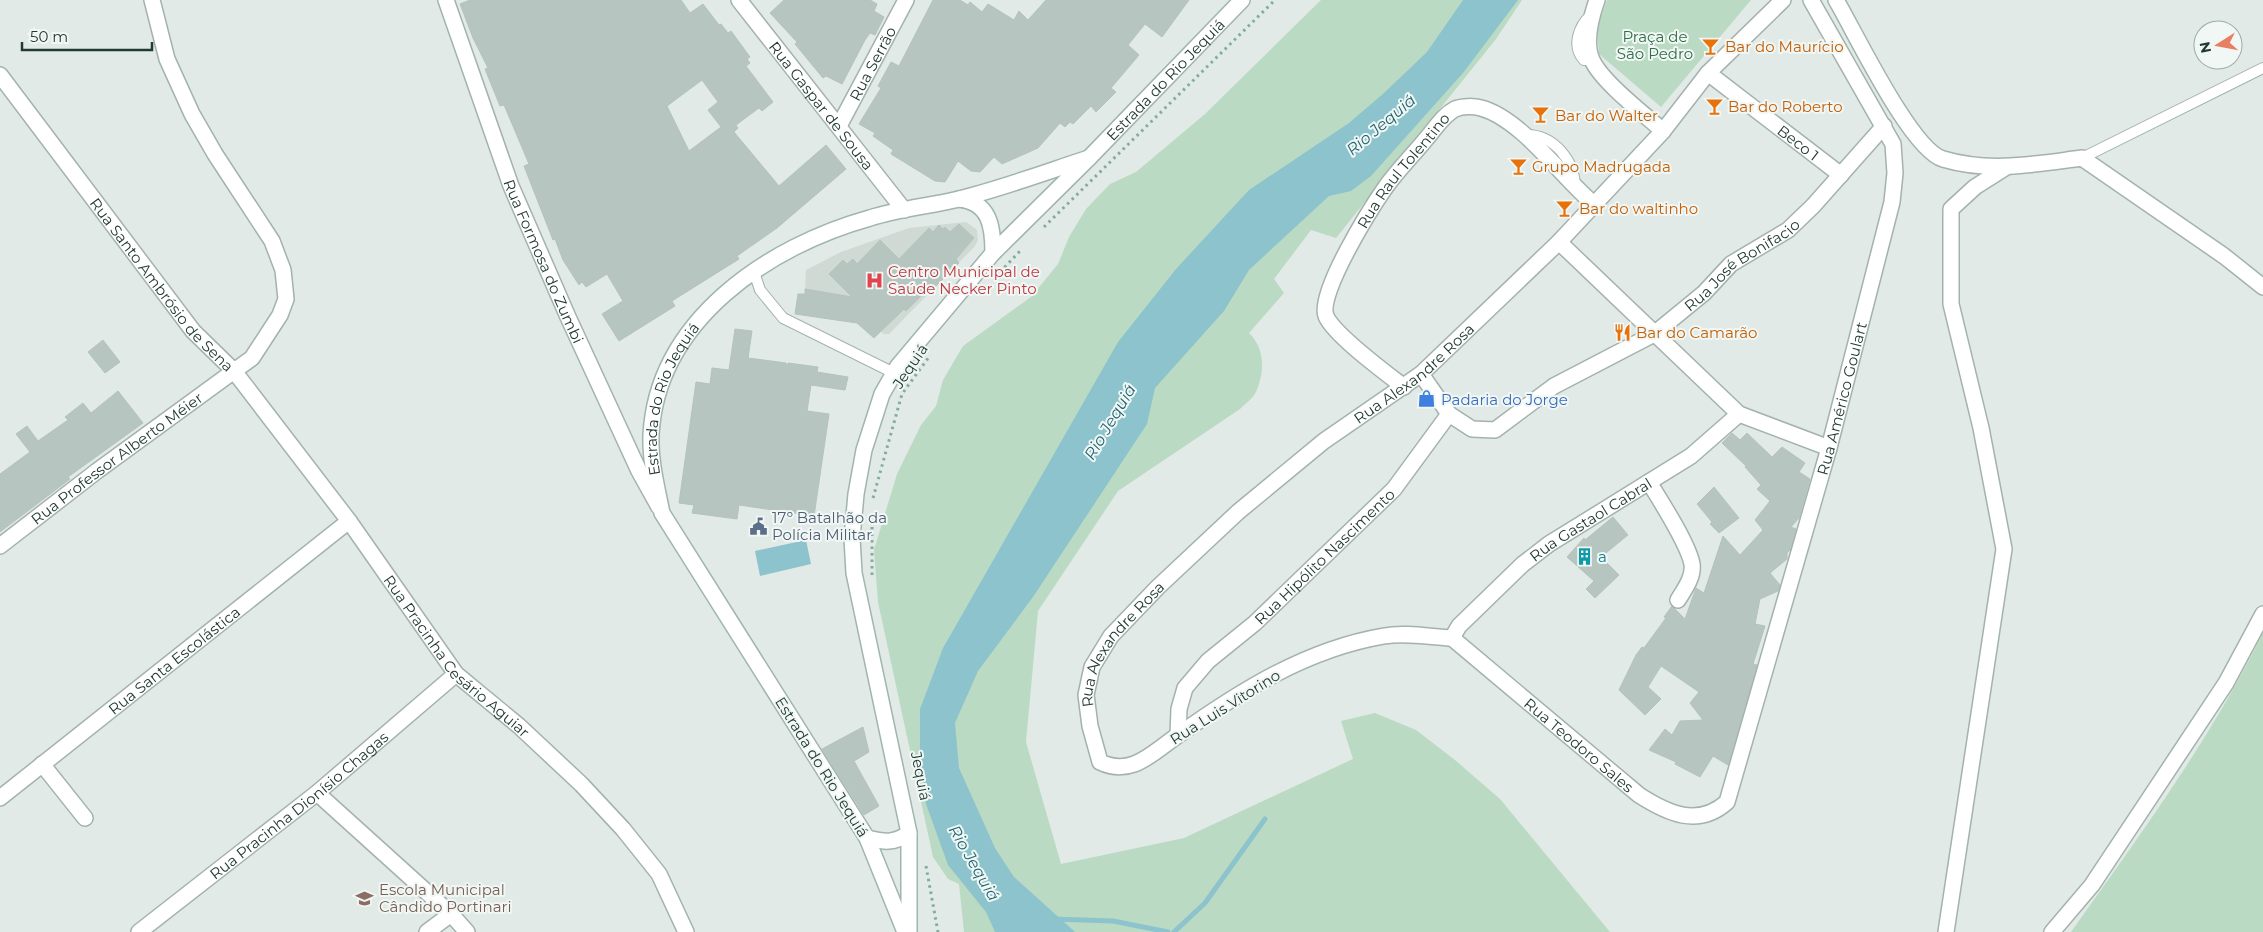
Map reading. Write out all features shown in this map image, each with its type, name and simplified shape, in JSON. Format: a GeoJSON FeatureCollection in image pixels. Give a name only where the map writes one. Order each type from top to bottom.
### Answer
{"type":"FeatureCollection","features":[{"type":"Feature","properties":{"kind":"street","name":"Rua Santo Ambrósio de Sena"},"geometry":{"type":"LineString","coordinates":[[0,75],[193,331],[234,371],[252,358],[280,315],[286,299],[283,270],[272,241],[215,154],[192,114],[167,59],[152,0]]}},
{"type":"Feature","properties":{"kind":"street","name":"Rua Formosa do Zumbi"},"geometry":{"type":"LineString","coordinates":[[446,0],[511,186],[626,444],[662,513]]}},
{"type":"Feature","properties":{"kind":"street","name":"Rua Gaspar de Sousa"},"geometry":{"type":"LineString","coordinates":[[739,0],[904,210]]}},
{"type":"Feature","properties":{"kind":"street","name":"Rua Serrão"},"geometry":{"type":"LineString","coordinates":[[839,126],[906,0]]}},
{"type":"Feature","properties":{"kind":"street","name":"Estrada do Rio Jequiá"},"geometry":{"type":"LineString","coordinates":[[907,932],[909,833],[854,573],[852,538],[856,494],[864,450],[882,394],[894,373],[993,253],[1089,158],[1242,0]]}},
{"type":"Feature","properties":{"kind":"street","name":"Rua Alexandre Rosa"},"geometry":{"type":"LineString","coordinates":[[1096,752],[1086,695],[1092,667],[1111,636],[1158,587],[1238,512],[1324,441],[1421,374],[1560,242],[1663,130],[1708,73],[1783,0]]}},
{"type":"Feature","properties":{"kind":"street","name":"Rua Américo Goulart"},"geometry":{"type":"LineString","coordinates":[[1722,807],[1731,793],[1829,448],[1892,202],[1893,144],[1811,0]]}},
{"type":"Feature","properties":{"kind":"street"},"geometry":{"type":"LineString","coordinates":[[1836,0],[1909,128],[1925,148],[1941,159],[2005,168],[2082,158],[2224,256],[2263,287]]}},
{"type":"Feature","properties":{"kind":"street"},"geometry":{"type":"LineString","coordinates":[[1594,7],[1589,42],[1592,60],[1604,78],[1663,130]]}},
{"type":"Feature","properties":{"kind":"street","name":"Beco 1"},"geometry":{"type":"LineString","coordinates":[[1708,73],[1841,175]]}},
{"type":"Feature","properties":{"kind":"street","name":"Rua Raul Tolentino"},"geometry":{"type":"LineString","coordinates":[[1404,387],[1337,330],[1326,316],[1324,306],[1327,294],[1355,235],[1386,186],[1446,116],[1454,110],[1470,107],[1481,108],[1497,115],[1525,134],[1575,189],[1594,205]]}},
{"type":"Feature","properties":{"kind":"street","name":"Rua José Bonifacio"},"geometry":{"type":"LineString","coordinates":[[1449,414],[1472,429],[1496,430],[1517,416],[1554,386],[1654,334],[1704,293],[1731,264],[1788,230],[1813,206],[1884,126]]}},
{"type":"Feature","properties":{"kind":"street","name":"Estrada do Rio Jequiá"},"geometry":{"type":"LineString","coordinates":[[907,932],[867,838],[662,513],[653,468],[651,435],[657,400],[664,374],[677,349],[713,303],[754,272],[818,236],[870,218],[959,199],[1089,158]]}},
{"type":"Feature","properties":{"kind":"street"},"geometry":{"type":"LineString","coordinates":[[1946,932],[2004,549],[1981,428],[1951,304],[1951,209],[1975,187],[2005,168]]}},
{"type":"Feature","properties":{"kind":"street"},"geometry":{"type":"LineString","coordinates":[[959,199],[973,202],[989,217],[993,229],[993,253]]}},
{"type":"Feature","properties":{"kind":"street"},"geometry":{"type":"LineString","coordinates":[[1560,242],[1739,414],[1829,448]]}},
{"type":"Feature","properties":{"kind":"street","name":"Rua Pracinha Cesário Aguiar"},"geometry":{"type":"LineString","coordinates":[[234,371],[349,521],[456,674],[519,726],[574,778],[623,829],[659,874],[686,932]]}},
{"type":"Feature","properties":{"kind":"street","name":"Rua Professor Alberto Méier"},"geometry":{"type":"LineString","coordinates":[[0,546],[234,371]]}},
{"type":"Feature","properties":{"kind":"street"},"geometry":{"type":"LineString","coordinates":[[1421,374],[1449,414]]}},
{"type":"Feature","properties":{"kind":"street","name":"Rua Hipólito Nascimento"},"geometry":{"type":"LineString","coordinates":[[1178,735],[1179,709],[1185,688],[1208,661],[1255,622],[1394,489],[1449,414]]}},
{"type":"Feature","properties":{"kind":"street","name":"Rua Gastaol Cabral"},"geometry":{"type":"LineString","coordinates":[[1452,638],[1458,626],[1523,564],[1548,544],[1691,456],[1739,414]]}},
{"type":"Feature","properties":{"kind":"street"},"geometry":{"type":"LineString","coordinates":[[1649,482],[1679,534],[1692,564],[1691,576],[1678,600]]}},
{"type":"Feature","properties":{"kind":"street","name":"Rua Santa Escolástica"},"geometry":{"type":"LineString","coordinates":[[0,798],[349,521]]}},
{"type":"Feature","properties":{"kind":"street"},"geometry":{"type":"LineString","coordinates":[[2052,932],[2092,885],[2216,699],[2263,614]]}},
{"type":"Feature","properties":{"kind":"street","name":"Rua Luis Vitorino"},"geometry":{"type":"LineString","coordinates":[[1096,752],[1100,762],[1116,768],[1128,767],[1143,760],[1270,675],[1306,659],[1386,635],[1452,638]]}},
{"type":"Feature","properties":{"kind":"street","name":"Rua Teodoro Sales"},"geometry":{"type":"LineString","coordinates":[[1452,638],[1639,795],[1665,812],[1702,816],[1722,807]]}},
{"type":"Feature","properties":{"kind":"street","name":"Rua Pracinha Dionísio Chagas"},"geometry":{"type":"LineString","coordinates":[[144,930],[316,793],[456,674]]}},
{"type":"Feature","properties":{"kind":"street"},"geometry":{"type":"LineString","coordinates":[[42,764],[85,818]]}},
{"type":"Feature","properties":{"kind":"street"},"geometry":{"type":"LineString","coordinates":[[316,793],[451,914],[467,932]]}},
{"type":"Feature","properties":{"kind":"street"},"geometry":{"type":"LineString","coordinates":[[867,838],[890,842],[899,840],[909,833]]}},
{"type":"Feature","properties":{"kind":"street"},"geometry":{"type":"LineString","coordinates":[[427,932],[451,914]]}},
{"type":"Feature","properties":{"kind":"lane"},"geometry":{"type":"LineString","coordinates":[[2082,158],[2263,68]]}},
{"type":"Feature","properties":{"kind":"lane"},"geometry":{"type":"LineString","coordinates":[[754,272],[762,295],[783,318],[894,373]]}},
{"type":"Feature","properties":{"kind":"path"},"geometry":{"type":"LineString","coordinates":[[1042,230],[1275,0]]}},
{"type":"Feature","properties":{"kind":"path"},"geometry":{"type":"LineString","coordinates":[[994,279],[1028,243]]}},
{"type":"Feature","properties":{"kind":"path","name":"Jequiá"},"geometry":{"type":"LineString","coordinates":[[872,503],[902,394],[929,356]]}},
{"type":"Feature","properties":{"kind":"path"},"geometry":{"type":"LineString","coordinates":[[872,512],[872,580]]}},
{"type":"Feature","properties":{"kind":"path"},"geometry":{"type":"LineString","coordinates":[[926,864],[938,932]]}},
{"type":"Feature","properties":{"kind":"shaded area","name":"Centro Municipal de Saúde Necker Pinto"},"geometry":{"type":"Polygon","coordinates":[[[966,222],[977,230],[978,240],[975,246],[889,334],[883,334],[878,326],[844,300],[845,296],[805,289],[806,270],[841,252],[909,228],[966,222]]]}},
{"type":"Feature","properties":{"kind":"green space"},"geometry":{"type":"Polygon","coordinates":[[[1321,0],[1475,0],[1435,58],[1295,169],[930,712],[1009,932],[964,932],[959,884],[948,879],[933,857],[878,602],[874,550],[897,474],[921,425],[936,406],[943,380],[963,346],[1031,297],[1058,264],[1069,237],[1086,209],[1110,184],[1136,172],[1205,114],[1321,0]]]}},
{"type":"Feature","properties":{"kind":"green space"},"geometry":{"type":"Polygon","coordinates":[[[1517,0],[1522,0],[1496,39],[1336,238],[1311,230],[1274,279],[1284,293],[1249,333],[1258,346],[1262,361],[1259,384],[1253,396],[1240,409],[1118,491],[1038,611],[1026,742],[1061,864],[1184,838],[1353,759],[1341,721],[1375,713],[1416,730],[1455,760],[1500,799],[1610,932],[1068,932],[1008,882],[951,770],[947,722],[1148,385],[1244,265],[1517,0]]]}},
{"type":"Feature","properties":{"kind":"green space","name":"Praça de São Pedro"},"geometry":{"type":"Polygon","coordinates":[[[1607,0],[1751,0],[1661,107],[1599,54],[1597,28],[1607,0]]]}},
{"type":"Feature","properties":{"kind":"green space"},"geometry":{"type":"Polygon","coordinates":[[[2263,633],[2263,932],[2071,932],[2148,823],[2197,749],[2242,673],[2263,633]]]}},
{"type":"Feature","properties":{"kind":"water","name":"Rio Jequiá"},"geometry":{"type":"Polygon","coordinates":[[[1463,0],[1518,0],[1463,73],[1371,176],[1351,191],[1329,196],[1249,270],[1224,311],[1155,388],[1147,424],[1033,597],[978,671],[955,723],[959,768],[995,848],[1014,877],[1075,932],[995,932],[986,912],[948,865],[926,804],[920,753],[920,709],[943,648],[1118,342],[1176,269],[1249,190],[1349,123],[1384,93],[1427,52],[1463,0]]]}},
{"type":"Feature","properties":{"kind":"water"},"geometry":{"type":"Polygon","coordinates":[[[806,540],[811,564],[760,576],[755,551],[806,540]]]}},
{"type":"Feature","properties":{"kind":"building"},"geometry":{"type":"Polygon","coordinates":[[[470,0],[681,0],[690,13],[703,4],[719,25],[721,24],[728,33],[731,31],[750,57],[747,59],[750,63],[746,66],[773,102],[762,111],[759,108],[736,125],[738,128],[734,132],[779,186],[826,145],[846,169],[777,228],[737,256],[739,259],[672,301],[675,306],[619,341],[602,314],[623,301],[607,274],[586,287],[582,282],[579,285],[563,260],[555,239],[553,240],[524,166],[529,164],[504,105],[500,106],[485,69],[488,68],[473,38],[460,4],[470,0]],[[702,80],[667,106],[689,151],[721,127],[708,110],[718,102],[702,80]]]}},
{"type":"Feature","properties":{"kind":"building"},"geometry":{"type":"Polygon","coordinates":[[[784,0],[870,0],[877,4],[874,11],[884,17],[875,35],[870,33],[865,40],[842,84],[826,76],[823,78],[795,44],[797,42],[770,13],[784,0]]]}},
{"type":"Feature","properties":{"kind":"building"},"geometry":{"type":"Polygon","coordinates":[[[933,0],[960,0],[968,5],[970,2],[982,12],[988,4],[1014,20],[1019,11],[1028,20],[1046,0],[1189,0],[1162,37],[1145,24],[1128,45],[1139,55],[1111,88],[1116,92],[1096,112],[1091,106],[1073,124],[1070,122],[1065,127],[1060,123],[1038,148],[1002,164],[994,157],[980,172],[971,171],[958,161],[945,182],[935,181],[891,154],[893,150],[873,136],[875,133],[859,124],[881,88],[878,86],[891,62],[899,66],[933,0]]]}},
{"type":"Feature","properties":{"kind":"building","name":"Centro Municipal de Saúde Necker Pinto"},"geometry":{"type":"Polygon","coordinates":[[[959,224],[974,238],[956,259],[959,263],[933,289],[931,286],[906,311],[904,309],[874,338],[857,323],[795,314],[798,294],[805,294],[805,289],[852,297],[829,274],[843,260],[847,264],[853,259],[857,264],[880,240],[899,259],[929,228],[933,232],[939,225],[943,229],[945,227],[950,232],[959,224]]]}},
{"type":"Feature","properties":{"kind":"building"},"geometry":{"type":"Polygon","coordinates":[[[735,329],[752,331],[748,358],[786,363],[788,366],[788,363],[818,367],[817,372],[848,377],[845,390],[811,385],[807,411],[829,414],[814,516],[739,505],[737,519],[692,513],[694,505],[679,503],[696,382],[710,384],[712,368],[729,370],[735,329]]]}},
{"type":"Feature","properties":{"kind":"building"},"geometry":{"type":"Polygon","coordinates":[[[103,340],[120,362],[105,373],[88,352],[103,340]]]}},
{"type":"Feature","properties":{"kind":"building"},"geometry":{"type":"Polygon","coordinates":[[[118,391],[143,423],[68,477],[70,479],[0,532],[0,474],[30,452],[16,434],[27,426],[38,441],[68,420],[65,417],[83,403],[91,413],[118,391]]]}},
{"type":"Feature","properties":{"kind":"building"},"geometry":{"type":"Polygon","coordinates":[[[1732,433],[1740,440],[1747,433],[1772,457],[1782,447],[1805,463],[1799,472],[1810,479],[1799,518],[1791,527],[1796,529],[1790,550],[1787,553],[1787,559],[1770,573],[1780,585],[1778,591],[1760,599],[1755,624],[1765,626],[1753,664],[1757,665],[1728,765],[1713,756],[1700,777],[1675,764],[1676,762],[1649,750],[1665,729],[1672,735],[1680,721],[1703,720],[1690,703],[1699,692],[1661,666],[1648,687],[1661,699],[1645,715],[1619,690],[1636,655],[1642,647],[1644,648],[1666,618],[1664,617],[1672,606],[1685,619],[1696,588],[1704,593],[1723,536],[1740,555],[1763,530],[1755,520],[1770,501],[1757,489],[1761,485],[1746,466],[1722,443],[1732,433]]]}},
{"type":"Feature","properties":{"kind":"building"},"geometry":{"type":"Polygon","coordinates":[[[1714,487],[1739,518],[1719,533],[1710,524],[1712,522],[1697,504],[1714,487]]]}},
{"type":"Feature","properties":{"kind":"building"},"geometry":{"type":"Polygon","coordinates":[[[1613,517],[1628,535],[1601,557],[1619,575],[1595,598],[1586,589],[1594,581],[1567,557],[1584,538],[1585,540],[1613,517]]]}},
{"type":"Feature","properties":{"kind":"building"},"geometry":{"type":"Polygon","coordinates":[[[863,727],[869,752],[854,761],[879,806],[864,815],[822,749],[863,727]]]}},
{"type":"Feature","properties":{"kind":"waterway"},"geometry":{"type":"LineString","coordinates":[[1174,932],[1205,903],[1265,819]]}},
{"type":"Feature","properties":{"kind":"waterway"},"geometry":{"type":"LineString","coordinates":[[1052,919],[1113,921],[1168,932]]}},
{"type":"Feature","properties":{"kind":"place","name":"Bar do Maurício"},"geometry":{"type":"Point","coordinates":[1711,46]}},
{"type":"Feature","properties":{"kind":"place","name":"Bar do Roberto"},"geometry":{"type":"Point","coordinates":[1714,106]}},
{"type":"Feature","properties":{"kind":"place","name":"Bar do Walter"},"geometry":{"type":"Point","coordinates":[1541,115]}},
{"type":"Feature","properties":{"kind":"place","name":"Grupo Madrugada"},"geometry":{"type":"Point","coordinates":[1518,166]}},
{"type":"Feature","properties":{"kind":"place","name":"Bar do waltinho"},"geometry":{"type":"Point","coordinates":[1565,208]}},
{"type":"Feature","properties":{"kind":"place","name":"Centro Municipal de Saúde Necker Pinto"},"geometry":{"type":"Point","coordinates":[874,280]}},
{"type":"Feature","properties":{"kind":"place","name":"Bar do Camarão"},"geometry":{"type":"Point","coordinates":[1622,332]}},
{"type":"Feature","properties":{"kind":"place","name":"Padaria do Jorge"},"geometry":{"type":"Point","coordinates":[1427,399]}},
{"type":"Feature","properties":{"kind":"place","name":"17º Batalhão da Polícia Militar"},"geometry":{"type":"Point","coordinates":[758,526]}},
{"type":"Feature","properties":{"kind":"place","name":"a"},"geometry":{"type":"Point","coordinates":[1584,556]}},
{"type":"Feature","properties":{"kind":"place","name":"Escola Municipal Cândido Portinari"},"geometry":{"type":"Point","coordinates":[365,898]}}]}
